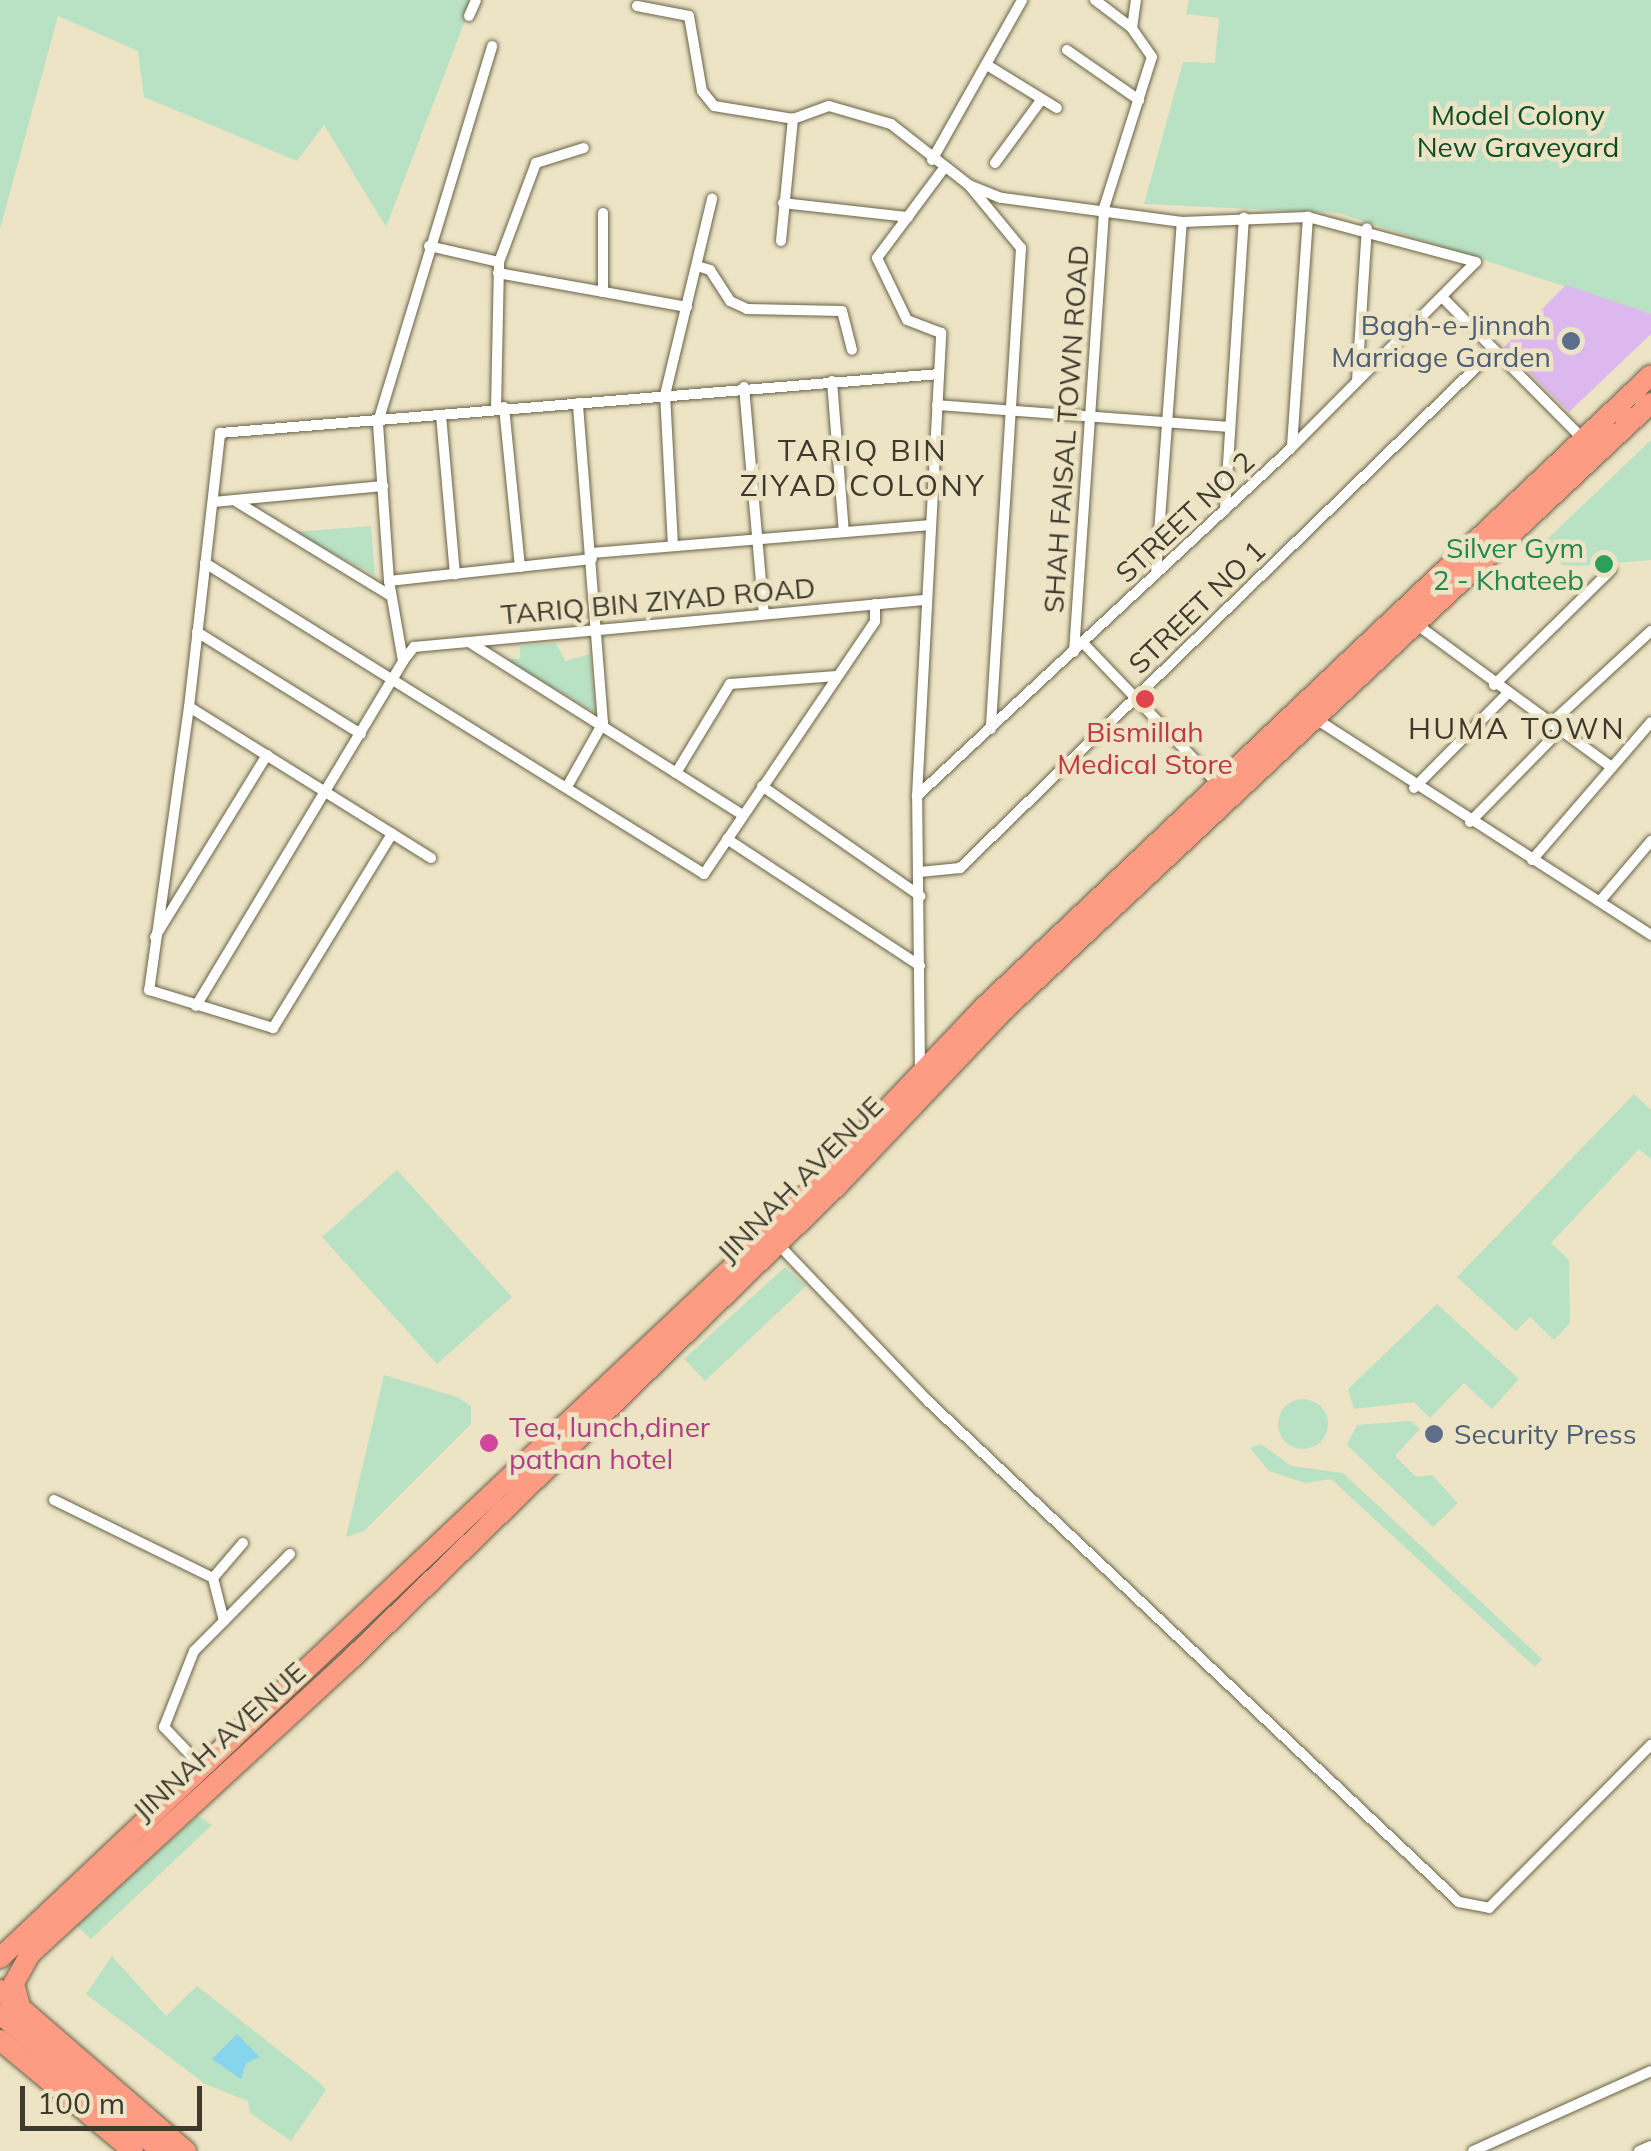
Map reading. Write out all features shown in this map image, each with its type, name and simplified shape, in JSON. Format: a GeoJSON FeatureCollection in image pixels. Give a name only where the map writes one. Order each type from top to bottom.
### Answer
{"type":"FeatureCollection","features":[{"type":"Feature","properties":{"kind":"highway","name":"JINNAH AVENUE"},"geometry":{"type":"LineString","coordinates":[[20,2006],[14,1982],[23,1962],[212,1767],[778,1224],[920,1071],[1651,375]]}},
{"type":"Feature","properties":{"kind":"highway","name":"JINNAH AVENUE"},"geometry":{"type":"LineString","coordinates":[[0,1958],[777,1244],[1004,1009],[1651,403]]}},
{"type":"Feature","properties":{"kind":"highway"},"geometry":{"type":"LineString","coordinates":[[0,1990],[186,2151]]}},
{"type":"Feature","properties":{"kind":"highway"},"geometry":{"type":"LineString","coordinates":[[0,2014],[161,2151]]}},
{"type":"Feature","properties":{"kind":"highway"},"geometry":{"type":"LineString","coordinates":[[0,2040],[133,2151]]}},
{"type":"Feature","properties":{"kind":"street"},"geometry":{"type":"LineString","coordinates":[[469,16],[476,0]]}},
{"type":"Feature","properties":{"kind":"street"},"geometry":{"type":"LineString","coordinates":[[694,0],[692,21],[702,91],[714,106],[793,119],[829,106],[891,124],[932,160],[969,185],[1001,198],[1104,208],[1182,222],[1308,218],[1367,228],[1357,382]]}},
{"type":"Feature","properties":{"kind":"street"},"geometry":{"type":"LineString","coordinates":[[932,160],[1022,0]]}},
{"type":"Feature","properties":{"kind":"street"},"geometry":{"type":"LineString","coordinates":[[1095,0],[1132,28],[1136,0]]}},
{"type":"Feature","properties":{"kind":"street"},"geometry":{"type":"LineString","coordinates":[[637,6],[678,11],[692,21]]}},
{"type":"Feature","properties":{"kind":"street","name":"SHAH FAISAL TOWN ROAD"},"geometry":{"type":"LineString","coordinates":[[1074,653],[1104,208],[1152,57],[1132,28]]}},
{"type":"Feature","properties":{"kind":"street"},"geometry":{"type":"LineString","coordinates":[[196,1006],[403,661],[388,581],[378,422],[492,46]]}},
{"type":"Feature","properties":{"kind":"street"},"geometry":{"type":"LineString","coordinates":[[1067,50],[1139,100]]}},
{"type":"Feature","properties":{"kind":"street"},"geometry":{"type":"LineString","coordinates":[[988,65],[1056,108]]}},
{"type":"Feature","properties":{"kind":"street"},"geometry":{"type":"LineString","coordinates":[[995,163],[1042,99]]}},
{"type":"Feature","properties":{"kind":"street"},"geometry":{"type":"LineString","coordinates":[[781,241],[793,119]]}},
{"type":"Feature","properties":{"kind":"street"},"geometry":{"type":"LineString","coordinates":[[520,567],[500,408],[498,267],[536,163],[584,148]]}},
{"type":"Feature","properties":{"kind":"street"},"geometry":{"type":"LineString","coordinates":[[920,1071],[917,796],[924,600],[942,333],[907,320],[878,271],[877,258],[944,168]]}},
{"type":"Feature","properties":{"kind":"street"},"geometry":{"type":"LineString","coordinates":[[969,185],[1021,248],[991,730]]}},
{"type":"Feature","properties":{"kind":"street"},"geometry":{"type":"LineString","coordinates":[[674,546],[665,395],[712,199]]}},
{"type":"Feature","properties":{"kind":"street"},"geometry":{"type":"LineString","coordinates":[[783,203],[908,217]]}},
{"type":"Feature","properties":{"kind":"street"},"geometry":{"type":"LineString","coordinates":[[602,213],[604,292]]}},
{"type":"Feature","properties":{"kind":"street"},"geometry":{"type":"LineString","coordinates":[[1225,510],[1244,218]]}},
{"type":"Feature","properties":{"kind":"street"},"geometry":{"type":"LineString","coordinates":[[1292,446],[1308,218]]}},
{"type":"Feature","properties":{"kind":"street"},"geometry":{"type":"LineString","coordinates":[[1156,576],[1182,222]]}},
{"type":"Feature","properties":{"kind":"street","name":"STREET NO 2"},"geometry":{"type":"LineString","coordinates":[[917,796],[1156,576],[1476,262],[1367,228]]}},
{"type":"Feature","properties":{"kind":"street"},"geometry":{"type":"LineString","coordinates":[[429,246],[498,267],[687,307]]}},
{"type":"Feature","properties":{"kind":"street"},"geometry":{"type":"LineString","coordinates":[[697,266],[747,309],[842,311],[852,350]]}},
{"type":"Feature","properties":{"kind":"street"},"geometry":{"type":"LineString","coordinates":[[1442,297],[1584,440]]}},
{"type":"Feature","properties":{"kind":"street","name":"STREET NO 1"},"geometry":{"type":"LineString","coordinates":[[920,872],[960,868],[1493,350]]}},
{"type":"Feature","properties":{"kind":"street"},"geometry":{"type":"LineString","coordinates":[[392,834],[272,1028],[148,990],[189,708],[220,433],[939,374]]}},
{"type":"Feature","properties":{"kind":"street"},"geometry":{"type":"LineString","coordinates":[[832,381],[844,532]]}},
{"type":"Feature","properties":{"kind":"street"},"geometry":{"type":"LineString","coordinates":[[744,387],[764,614]]}},
{"type":"Feature","properties":{"kind":"street"},"geometry":{"type":"LineString","coordinates":[[568,785],[603,723],[578,403]]}},
{"type":"Feature","properties":{"kind":"street"},"geometry":{"type":"LineString","coordinates":[[936,405],[1228,427]]}},
{"type":"Feature","properties":{"kind":"street"},"geometry":{"type":"LineString","coordinates":[[441,414],[456,574]]}},
{"type":"Feature","properties":{"kind":"street"},"geometry":{"type":"LineString","coordinates":[[213,502],[382,486]]}},
{"type":"Feature","properties":{"kind":"street"},"geometry":{"type":"LineString","coordinates":[[236,502],[391,596]]}},
{"type":"Feature","properties":{"kind":"street"},"geometry":{"type":"LineString","coordinates":[[388,581],[674,546],[929,525]]}},
{"type":"Feature","properties":{"kind":"street"},"geometry":{"type":"LineString","coordinates":[[206,563],[394,676],[704,874],[875,621],[876,604]]}},
{"type":"Feature","properties":{"kind":"street"},"geometry":{"type":"LineString","coordinates":[[1494,685],[1611,570]]}},
{"type":"Feature","properties":{"kind":"street","name":"TARIQ BIN ZIYAD ROAD"},"geometry":{"type":"LineString","coordinates":[[403,661],[414,647],[924,600]]}},
{"type":"Feature","properties":{"kind":"street"},"geometry":{"type":"LineString","coordinates":[[1415,624],[1506,694],[1610,766]]}},
{"type":"Feature","properties":{"kind":"street"},"geometry":{"type":"LineString","coordinates":[[1470,822],[1554,728],[1651,631]]}},
{"type":"Feature","properties":{"kind":"street"},"geometry":{"type":"LineString","coordinates":[[197,632],[360,734]]}},
{"type":"Feature","properties":{"kind":"street"},"geometry":{"type":"LineString","coordinates":[[468,642],[603,723],[743,815]]}},
{"type":"Feature","properties":{"kind":"street"},"geometry":{"type":"LineString","coordinates":[[1084,644],[1218,784]]}},
{"type":"Feature","properties":{"kind":"street"},"geometry":{"type":"LineString","coordinates":[[676,772],[730,684],[837,676]]}},
{"type":"Feature","properties":{"kind":"street"},"geometry":{"type":"LineString","coordinates":[[1414,788],[1506,694]]}},
{"type":"Feature","properties":{"kind":"street"},"geometry":{"type":"LineString","coordinates":[[189,708],[431,858]]}},
{"type":"Feature","properties":{"kind":"street"},"geometry":{"type":"LineString","coordinates":[[1316,719],[1414,788],[1651,935]]}},
{"type":"Feature","properties":{"kind":"street"},"geometry":{"type":"LineString","coordinates":[[1532,860],[1651,722]]}},
{"type":"Feature","properties":{"kind":"street"},"geometry":{"type":"LineString","coordinates":[[152,942],[267,755]]}},
{"type":"Feature","properties":{"kind":"street"},"geometry":{"type":"LineString","coordinates":[[762,786],[920,896]]}},
{"type":"Feature","properties":{"kind":"street"},"geometry":{"type":"LineString","coordinates":[[727,839],[920,966]]}},
{"type":"Feature","properties":{"kind":"street"},"geometry":{"type":"LineString","coordinates":[[1600,901],[1651,841]]}},
{"type":"Feature","properties":{"kind":"street"},"geometry":{"type":"LineString","coordinates":[[777,1244],[929,1402],[1460,1902],[1489,1908],[1651,1745]]}},
{"type":"Feature","properties":{"kind":"street"},"geometry":{"type":"LineString","coordinates":[[54,1500],[213,1578],[224,1620]]}},
{"type":"Feature","properties":{"kind":"street"},"geometry":{"type":"LineString","coordinates":[[213,1578],[244,1543]]}},
{"type":"Feature","properties":{"kind":"street"},"geometry":{"type":"LineString","coordinates":[[212,1767],[164,1726],[194,1651],[290,1554]]}},
{"type":"Feature","properties":{"kind":"street"},"geometry":{"type":"LineString","coordinates":[[1472,2151],[1651,2072]]}},
{"type":"Feature","properties":{"kind":"street"},"geometry":{"type":"LineString","coordinates":[[1639,2151],[1651,2146]]}},
{"type":"Feature","properties":{"kind":"green space"},"geometry":{"type":"Polygon","coordinates":[[[0,0],[473,0],[386,227],[324,125],[297,161],[144,97],[138,51],[58,16],[0,229],[0,0]]]}},
{"type":"Feature","properties":{"kind":"green space","name":"Model Colony New Graveyard"},"geometry":{"type":"Polygon","coordinates":[[[1189,0],[1651,0],[1651,314],[1338,213],[1144,204],[1183,62],[1215,63],[1219,18],[1186,14],[1189,0]]]}},
{"type":"Feature","properties":{"kind":"green space"},"geometry":{"type":"Polygon","coordinates":[[[1651,440],[1651,560],[1566,567],[1538,548],[1651,440]]]}},
{"type":"Feature","properties":{"kind":"green space"},"geometry":{"type":"Polygon","coordinates":[[[371,526],[375,575],[294,532],[371,526]]]}},
{"type":"Feature","properties":{"kind":"green space"},"geometry":{"type":"Polygon","coordinates":[[[556,643],[565,661],[590,654],[595,712],[504,659],[520,659],[520,646],[556,643]]]}},
{"type":"Feature","properties":{"kind":"green space"},"geometry":{"type":"Polygon","coordinates":[[[1634,1094],[1651,1110],[1651,1159],[1639,1149],[1551,1243],[1569,1260],[1570,1323],[1554,1340],[1530,1317],[1516,1331],[1457,1277],[1634,1094]]]}},
{"type":"Feature","properties":{"kind":"green space"},"geometry":{"type":"Polygon","coordinates":[[[397,1170],[512,1297],[437,1364],[322,1237],[397,1170]]]}},
{"type":"Feature","properties":{"kind":"green space"},"geometry":{"type":"Polygon","coordinates":[[[785,1267],[806,1286],[705,1381],[684,1359],[785,1267]]]}},
{"type":"Feature","properties":{"kind":"green space"},"geometry":{"type":"Polygon","coordinates":[[[1437,1304],[1519,1379],[1492,1409],[1464,1383],[1430,1418],[1414,1402],[1354,1409],[1348,1389],[1437,1304]]]}},
{"type":"Feature","properties":{"kind":"green space"},"geometry":{"type":"Polygon","coordinates":[[[384,1375],[457,1397],[471,1406],[471,1424],[364,1531],[346,1537],[384,1375]]]}},
{"type":"Feature","properties":{"kind":"green space"},"geometry":{"type":"Polygon","coordinates":[[[1303,1399],[1320,1407],[1328,1424],[1320,1441],[1303,1449],[1286,1441],[1278,1424],[1286,1407],[1303,1399]]]}},
{"type":"Feature","properties":{"kind":"green space"},"geometry":{"type":"Polygon","coordinates":[[[1411,1421],[1420,1429],[1395,1456],[1416,1477],[1432,1475],[1458,1503],[1433,1527],[1347,1445],[1357,1425],[1411,1421]]]}},
{"type":"Feature","properties":{"kind":"green space"},"geometry":{"type":"Polygon","coordinates":[[[1261,1444],[1291,1466],[1343,1473],[1542,1659],[1535,1667],[1331,1479],[1305,1483],[1269,1471],[1250,1448],[1261,1444]]]}},
{"type":"Feature","properties":{"kind":"green space"},"geometry":{"type":"Polygon","coordinates":[[[198,1816],[212,1825],[91,1939],[76,1925],[198,1816]]]}},
{"type":"Feature","properties":{"kind":"green space"},"geometry":{"type":"Polygon","coordinates":[[[112,1956],[166,2016],[197,1986],[319,2082],[326,2090],[291,2141],[250,2113],[248,2101],[205,2084],[86,1994],[112,1956]]]}},
{"type":"Feature","properties":{"kind":"water"},"geometry":{"type":"Polygon","coordinates":[[[237,2034],[260,2057],[246,2063],[241,2079],[212,2059],[237,2034]]]}},
{"type":"Feature","properties":{"kind":"building"},"geometry":{"type":"Polygon","coordinates":[[[1566,285],[1651,314],[1651,334],[1569,412],[1504,347],[1566,285]]]}},
{"type":"Feature","properties":{"kind":"place","name":"Bagh-e-Jinnah Marriage Garden"},"geometry":{"type":"Point","coordinates":[1571,341]}},
{"type":"Feature","properties":{"kind":"place","name":"Silver Gym 2 - Khateeb"},"geometry":{"type":"Point","coordinates":[1604,564]}},
{"type":"Feature","properties":{"kind":"place","name":"Bismillah Medical Store"},"geometry":{"type":"Point","coordinates":[1145,699]}},
{"type":"Feature","properties":{"kind":"place","name":"Security Press"},"geometry":{"type":"Point","coordinates":[1434,1434]}},
{"type":"Feature","properties":{"kind":"place","name":"Tea, lunch,diner pathan hotel"},"geometry":{"type":"Point","coordinates":[489,1443]}},
{"type":"Feature","properties":{"kind":"district","name":"TARIQ BIN ZIYAD COLONY"},"geometry":{"type":"Point","coordinates":[863,467]}},
{"type":"Feature","properties":{"kind":"district","name":"HUMA TOWN"},"geometry":{"type":"Point","coordinates":[1517,728]}}]}
